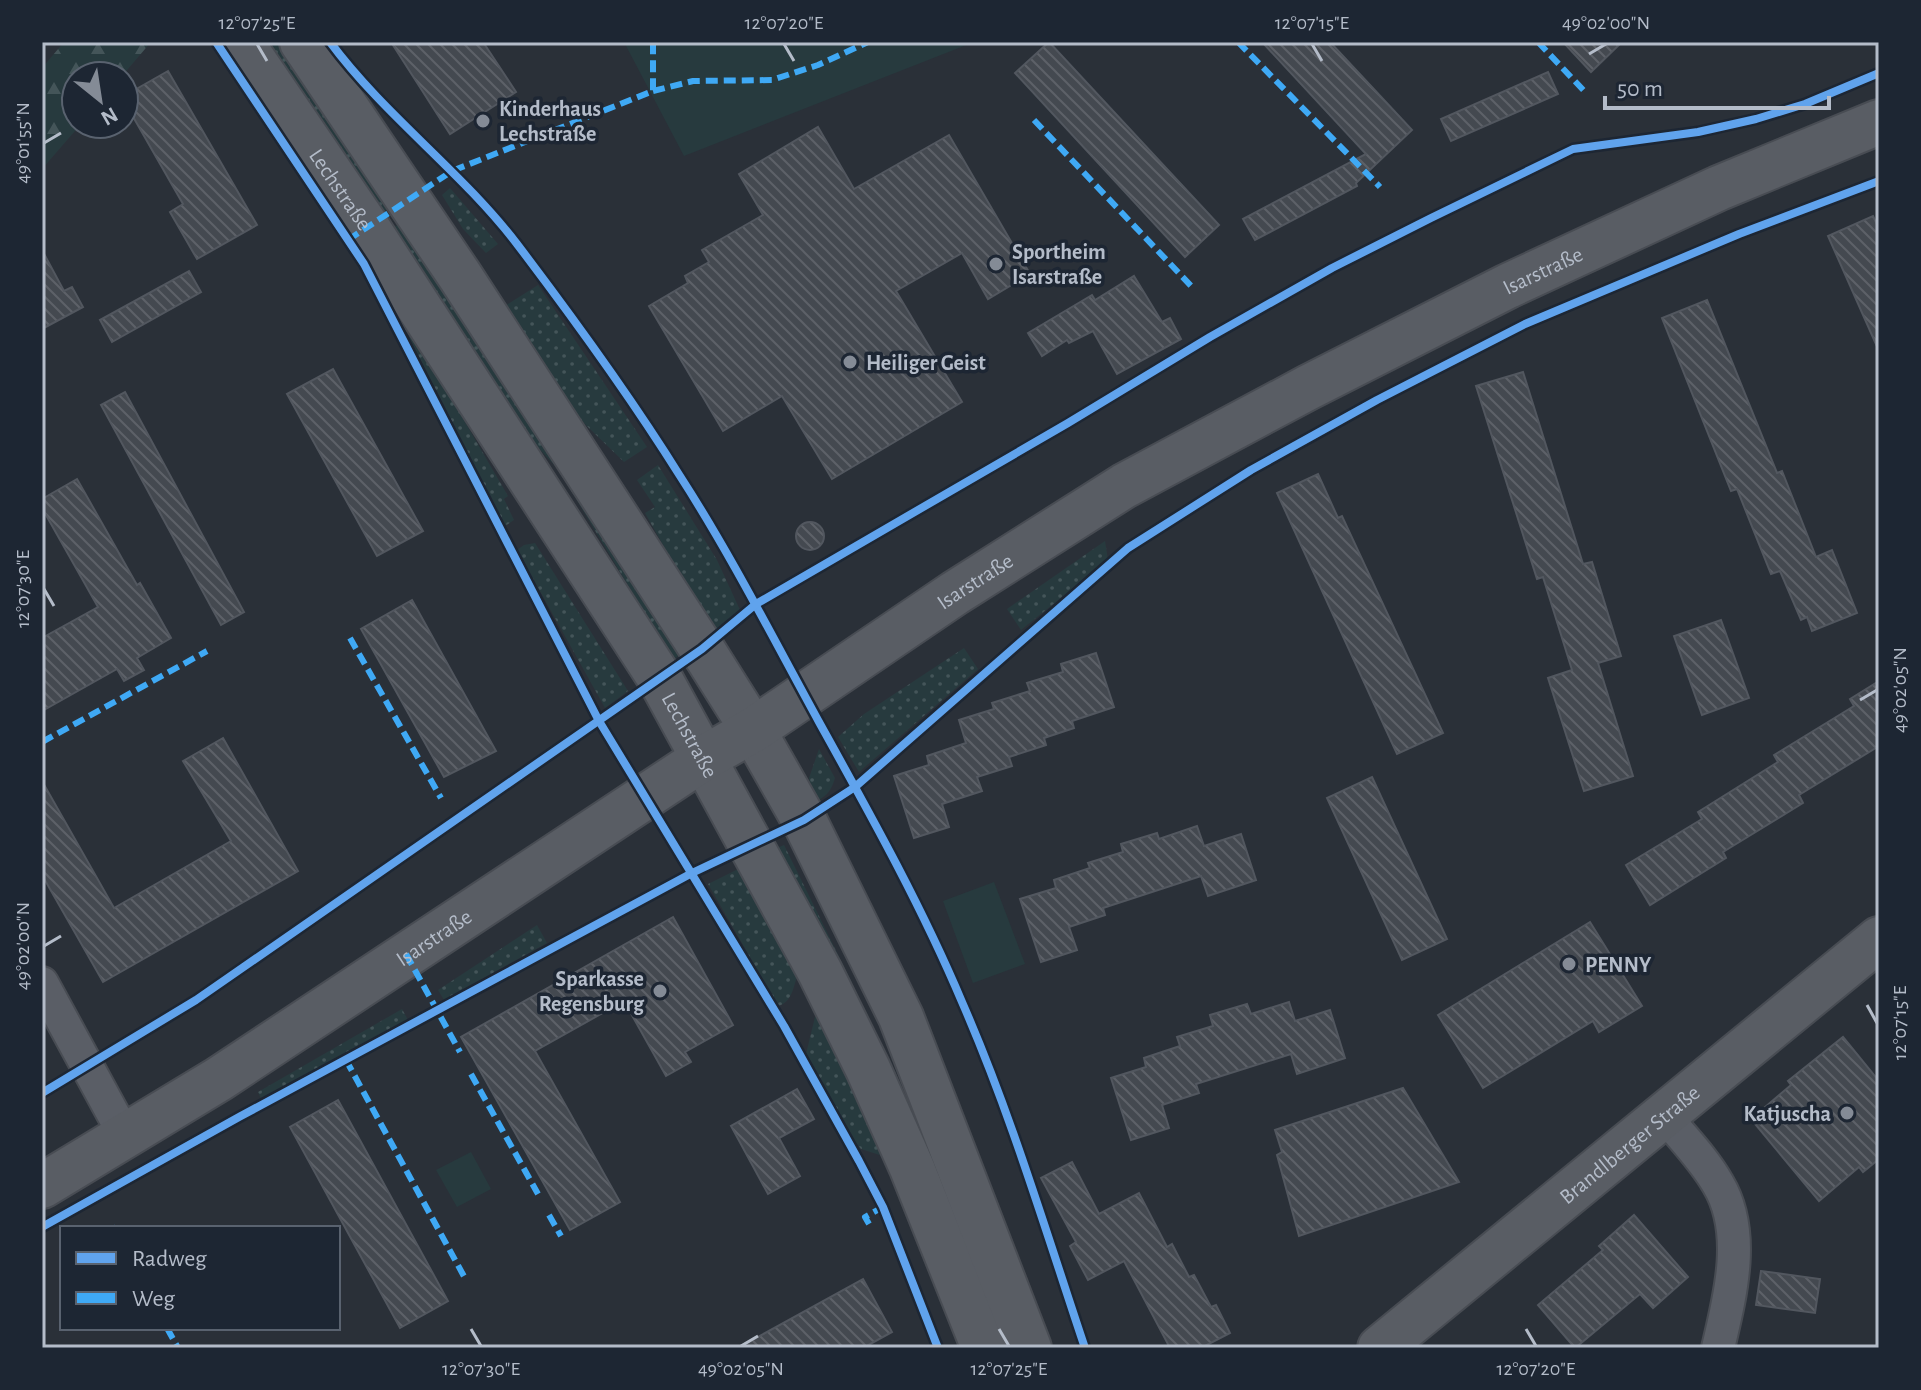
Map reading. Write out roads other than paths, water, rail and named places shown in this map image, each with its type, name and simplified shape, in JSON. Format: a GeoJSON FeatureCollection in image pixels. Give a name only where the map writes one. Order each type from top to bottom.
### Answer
{"type":"FeatureCollection","features":[{"type":"Feature","properties":{"kind":"street","name":"Lechstraße"},"geometry":{"type":"LineString","coordinates":[[241,42],[367,227],[647,658],[704,758],[820,972],[868,1069],[912,1168],[984,1348]]}},
{"type":"Feature","properties":{"kind":"street"},"geometry":{"type":"LineString","coordinates":[[302,42],[460,276],[753,730],[813,837],[901,1017],[1029,1348]]}},
{"type":"Feature","properties":{"kind":"street","name":"Isarstraße"},"geometry":{"type":"LineString","coordinates":[[42,1186],[219,1079],[704,758],[753,730],[955,593],[1138,479],[1309,387],[1508,286],[1719,188],[1879,122]]}},
{"type":"Feature","properties":{"kind":"street","name":"Brandlberger Straße"},"geometry":{"type":"LineString","coordinates":[[1380,1348],[1879,939]]}},
{"type":"Feature","properties":{"kind":"street"},"geometry":{"type":"LineString","coordinates":[[42,983],[52,1023],[125,1136]]}},
{"type":"Feature","properties":{"kind":"street"},"geometry":{"type":"LineString","coordinates":[[1664,1115],[1719,1185],[1730,1212],[1734,1238],[1718,1348]]}},
{"type":"Feature","properties":{"kind":"place","name":"Kinderhaus Lechstraße"},"geometry":{"type":"Point","coordinates":[483,121]}},
{"type":"Feature","properties":{"kind":"place","name":"Sportheim Isarstraße"},"geometry":{"type":"Point","coordinates":[996,264]}},
{"type":"Feature","properties":{"kind":"place","name":"Heiliger Geist"},"geometry":{"type":"Point","coordinates":[850,362]}},
{"type":"Feature","properties":{"kind":"place","name":"PENNY"},"geometry":{"type":"Point","coordinates":[1569,964]}},
{"type":"Feature","properties":{"kind":"place","name":"Sparkasse Regensburg"},"geometry":{"type":"Point","coordinates":[660,991]}},
{"type":"Feature","properties":{"kind":"place","name":"Katjuscha"},"geometry":{"type":"Point","coordinates":[1847,1113]}}]}
